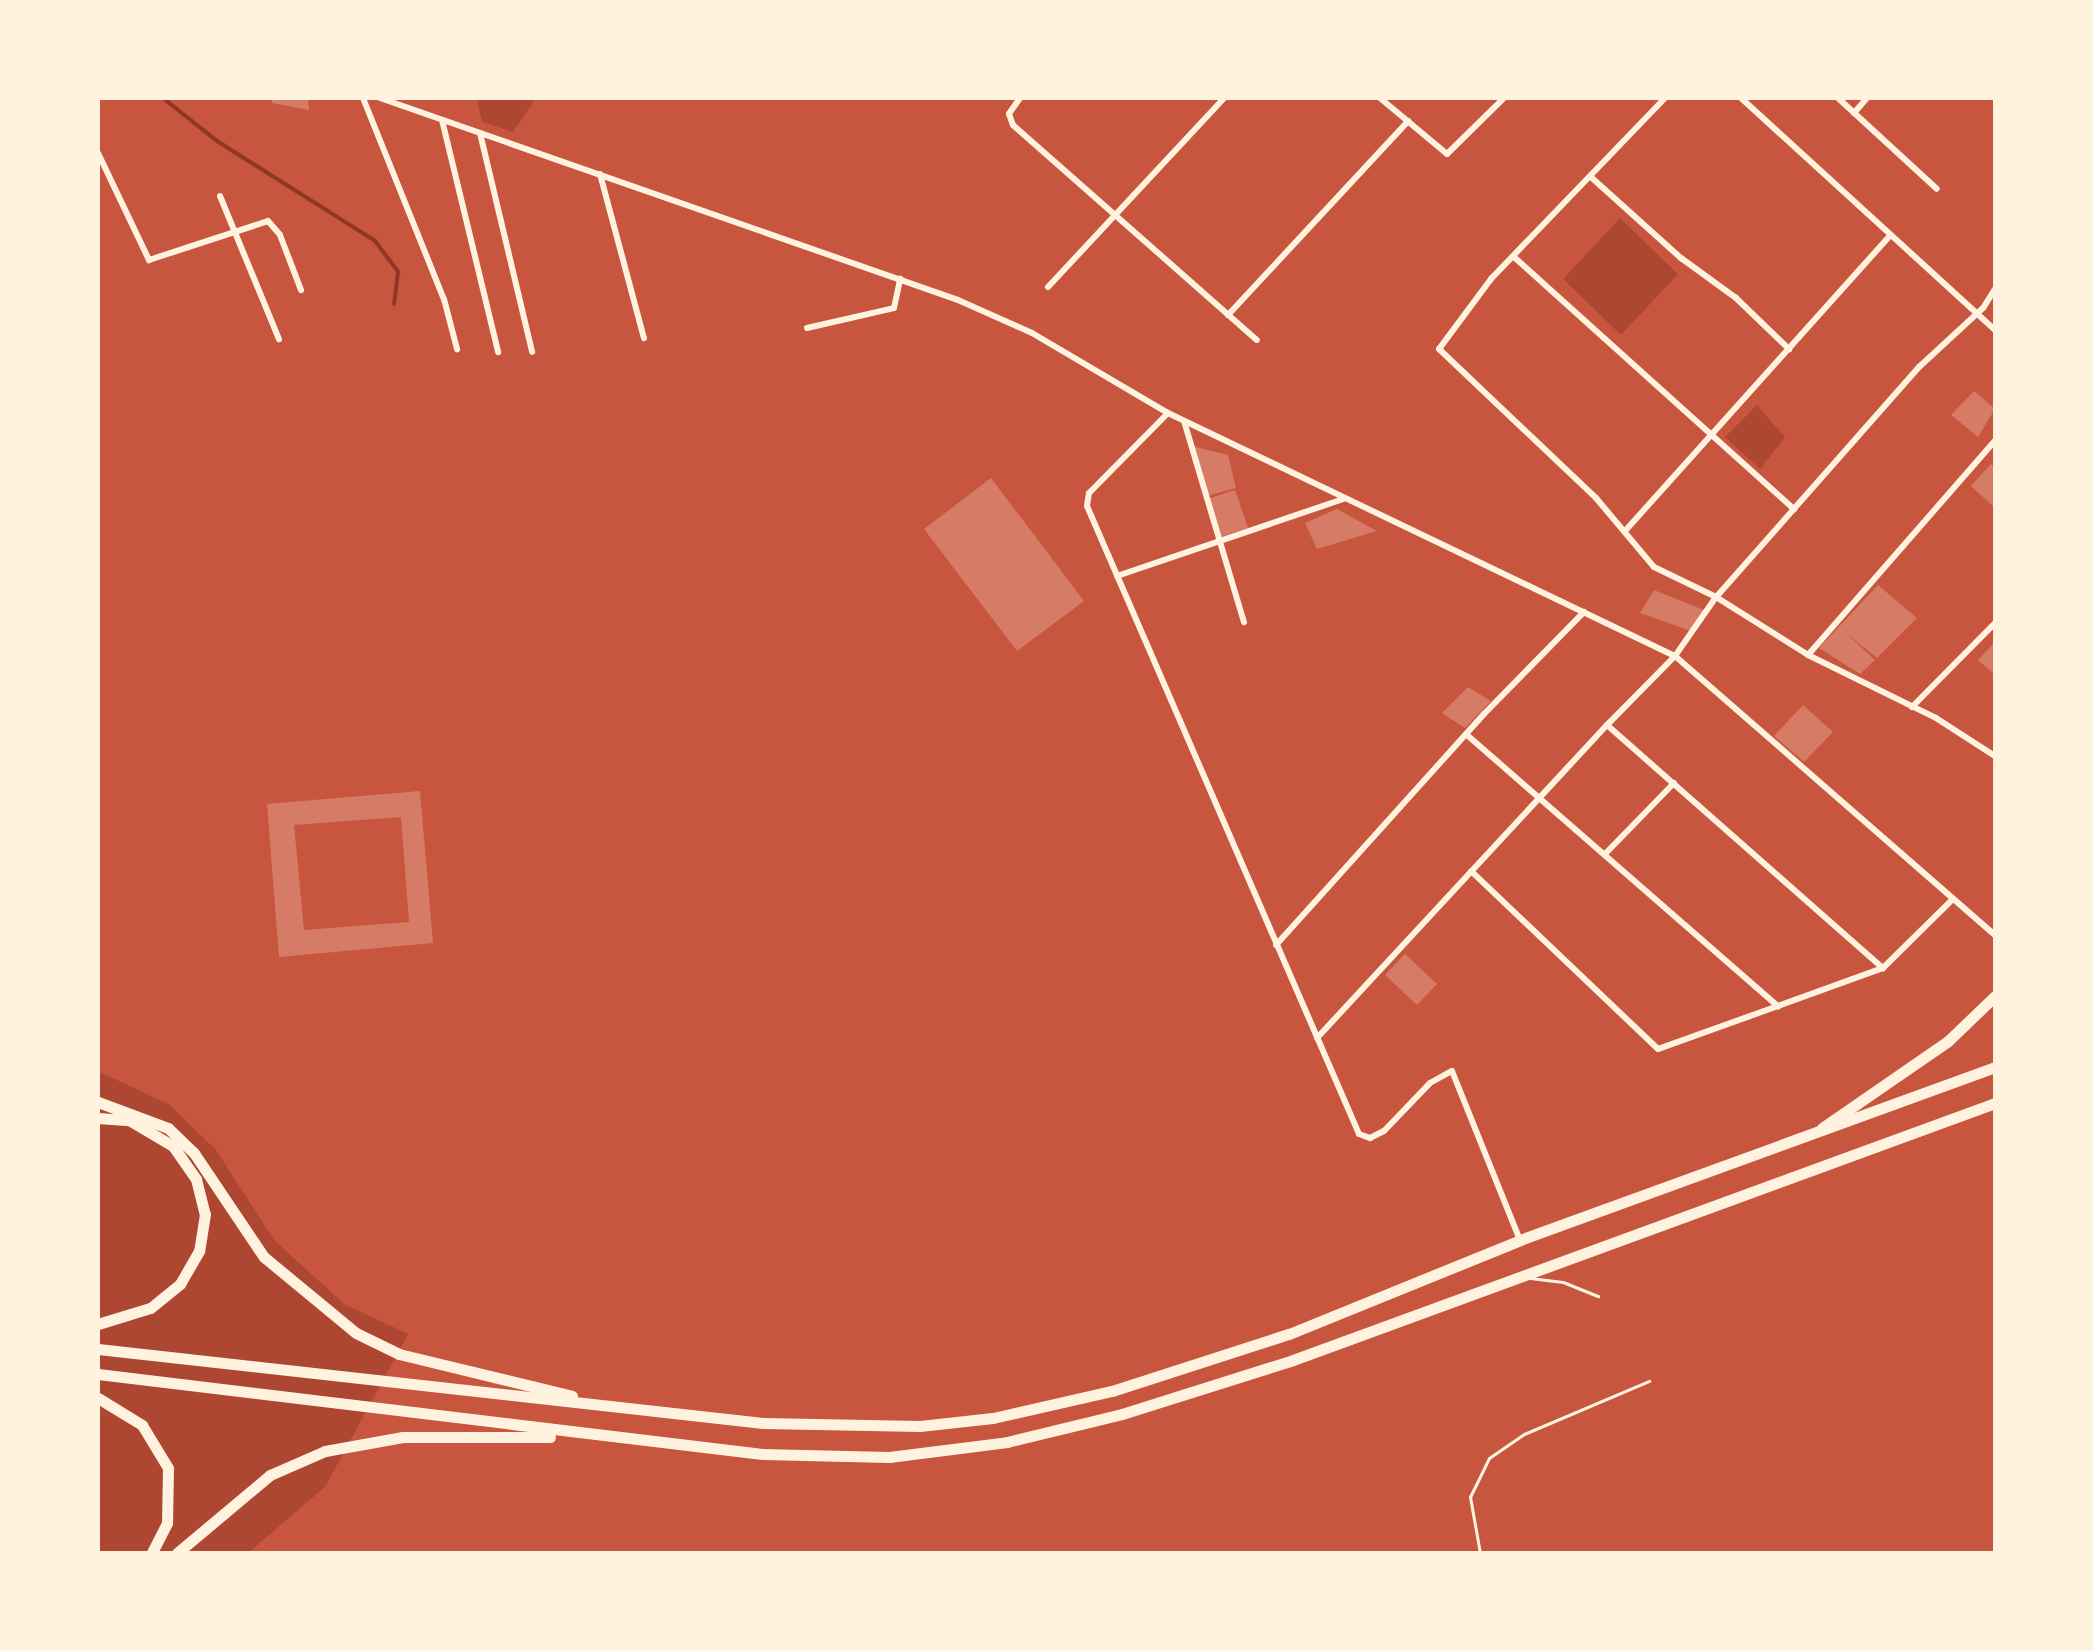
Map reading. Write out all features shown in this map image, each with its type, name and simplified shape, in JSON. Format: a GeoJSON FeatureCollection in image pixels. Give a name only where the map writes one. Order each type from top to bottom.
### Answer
{"type":"FeatureCollection","features":[{"type":"Feature","properties":{"kind":"highway"},"geometry":{"type":"LineString","coordinates":[[1782,1147],[1822,1128],[1939,1048],[1995,996]]}},
{"type":"Feature","properties":{"kind":"highway"},"geometry":{"type":"LineString","coordinates":[[98,1349],[831,1427],[993,1418],[1112,1391],[1289,1334],[1520,1240],[1995,1067]]}},
{"type":"Feature","properties":{"kind":"highway"},"geometry":{"type":"LineString","coordinates":[[98,1102],[168,1128],[194,1153],[264,1257],[356,1333],[399,1354],[611,1405]]}},
{"type":"Feature","properties":{"kind":"highway"},"geometry":{"type":"LineString","coordinates":[[98,1374],[597,1437],[823,1456],[889,1457],[1007,1442],[1122,1414],[1293,1360],[1995,1103]]}},
{"type":"Feature","properties":{"kind":"highway"},"geometry":{"type":"LineString","coordinates":[[98,1118],[129,1120],[173,1146],[196,1179],[205,1214],[199,1251],[180,1284],[150,1308],[98,1324]]}},
{"type":"Feature","properties":{"kind":"highway"},"geometry":{"type":"LineString","coordinates":[[98,1398],[142,1425],[168,1468],[170,1504],[152,1553]]}},
{"type":"Feature","properties":{"kind":"highway"},"geometry":{"type":"LineString","coordinates":[[177,1553],[270,1475],[325,1451],[403,1437],[597,1437]]}},
{"type":"Feature","properties":{"kind":"street"},"geometry":{"type":"LineString","coordinates":[[363,98],[444,299],[457,349]]}},
{"type":"Feature","properties":{"kind":"street"},"geometry":{"type":"LineString","coordinates":[[380,98],[900,279],[1032,333],[1168,413],[1675,656],[1995,935]]}},
{"type":"Feature","properties":{"kind":"street"},"geometry":{"type":"LineString","coordinates":[[1020,98],[1009,114],[1013,125],[1257,340]]}},
{"type":"Feature","properties":{"kind":"street"},"geometry":{"type":"LineString","coordinates":[[1048,287],[1224,98]]}},
{"type":"Feature","properties":{"kind":"street"},"geometry":{"type":"LineString","coordinates":[[1381,98],[1447,154],[1504,98]]}},
{"type":"Feature","properties":{"kind":"street"},"geometry":{"type":"LineString","coordinates":[[1665,98],[1479,293],[1439,349],[1625,531],[1654,567],[1716,597],[1808,655],[1912,707],[1995,756]]}},
{"type":"Feature","properties":{"kind":"street"},"geometry":{"type":"LineString","coordinates":[[1741,98],[1995,330]]}},
{"type":"Feature","properties":{"kind":"street"},"geometry":{"type":"LineString","coordinates":[[1838,98],[1937,189]]}},
{"type":"Feature","properties":{"kind":"street"},"geometry":{"type":"LineString","coordinates":[[1854,113],[1867,98]]}},
{"type":"Feature","properties":{"kind":"street"},"geometry":{"type":"LineString","coordinates":[[442,120],[498,352]]}},
{"type":"Feature","properties":{"kind":"street"},"geometry":{"type":"LineString","coordinates":[[1228,315],[1408,121]]}},
{"type":"Feature","properties":{"kind":"street"},"geometry":{"type":"LineString","coordinates":[[480,133],[532,352]]}},
{"type":"Feature","properties":{"kind":"street"},"geometry":{"type":"LineString","coordinates":[[98,153],[149,260],[234,235],[268,221],[274,224],[301,290]]}},
{"type":"Feature","properties":{"kind":"street"},"geometry":{"type":"LineString","coordinates":[[600,174],[644,338]]}},
{"type":"Feature","properties":{"kind":"street"},"geometry":{"type":"LineString","coordinates":[[1592,178],[1681,258],[1736,298],[1789,349]]}},
{"type":"Feature","properties":{"kind":"street"},"geometry":{"type":"LineString","coordinates":[[220,196],[279,339]]}},
{"type":"Feature","properties":{"kind":"street"},"geometry":{"type":"LineString","coordinates":[[1625,531],[1890,236]]}},
{"type":"Feature","properties":{"kind":"street"},"geometry":{"type":"LineString","coordinates":[[1514,257],[1794,509]]}},
{"type":"Feature","properties":{"kind":"street"},"geometry":{"type":"LineString","coordinates":[[807,328],[894,308],[900,279]]}},
{"type":"Feature","properties":{"kind":"street"},"geometry":{"type":"LineString","coordinates":[[1317,1038],[1607,725],[1675,656],[1716,597],[1919,367],[1976,312],[1995,289]]}},
{"type":"Feature","properties":{"kind":"street"},"geometry":{"type":"LineString","coordinates":[[1168,413],[1086,498],[1117,576],[1359,1134],[1370,1138],[1384,1131],[1430,1083],[1452,1071],[1520,1240]]}},
{"type":"Feature","properties":{"kind":"street"},"geometry":{"type":"LineString","coordinates":[[1184,421],[1217,542],[1244,622]]}},
{"type":"Feature","properties":{"kind":"street"},"geometry":{"type":"LineString","coordinates":[[1808,655],[1995,441]]}},
{"type":"Feature","properties":{"kind":"street"},"geometry":{"type":"LineString","coordinates":[[1117,576],[1343,499]]}},
{"type":"Feature","properties":{"kind":"street"},"geometry":{"type":"LineString","coordinates":[[1276,945],[1584,612]]}},
{"type":"Feature","properties":{"kind":"street"},"geometry":{"type":"LineString","coordinates":[[1912,707],[1995,623]]}},
{"type":"Feature","properties":{"kind":"street"},"geometry":{"type":"LineString","coordinates":[[1607,725],[1883,968]]}},
{"type":"Feature","properties":{"kind":"street"},"geometry":{"type":"LineString","coordinates":[[1467,735],[1504,772],[1540,798],[1778,1006]]}},
{"type":"Feature","properties":{"kind":"street"},"geometry":{"type":"LineString","coordinates":[[1605,854],[1674,783]]}},
{"type":"Feature","properties":{"kind":"street"},"geometry":{"type":"LineString","coordinates":[[1471,871],[1655,1047],[1883,968],[1953,899]]}},
{"type":"Feature","properties":{"kind":"lane"},"geometry":{"type":"LineString","coordinates":[[1523,1277],[1563,1282],[1598,1296]]}},
{"type":"Feature","properties":{"kind":"lane"},"geometry":{"type":"LineString","coordinates":[[1480,1553],[1470,1497],[1489,1458],[1524,1434],[1649,1381]]}},
{"type":"Feature","properties":{"kind":"shaded area"},"geometry":{"type":"Polygon","coordinates":[[[477,98],[536,98],[513,132],[482,122],[477,98]]]}},
{"type":"Feature","properties":{"kind":"shaded area"},"geometry":{"type":"Polygon","coordinates":[[[1620,218],[1678,274],[1621,335],[1563,279],[1620,218]]]}},
{"type":"Feature","properties":{"kind":"shaded area"},"geometry":{"type":"Polygon","coordinates":[[[1757,405],[1785,437],[1760,469],[1725,437],[1757,405]]]}},
{"type":"Feature","properties":{"kind":"shaded area"},"geometry":{"type":"Polygon","coordinates":[[[98,1071],[170,1105],[216,1150],[274,1240],[344,1304],[408,1334],[325,1487],[248,1553],[98,1553],[98,1071]]]}},
{"type":"Feature","properties":{"kind":"building"},"geometry":{"type":"Polygon","coordinates":[[[272,98],[308,98],[309,110],[272,103],[272,98]]]}},
{"type":"Feature","properties":{"kind":"building"},"geometry":{"type":"Polygon","coordinates":[[[1974,391],[1995,409],[1978,437],[1951,415],[1974,391]]]}},
{"type":"Feature","properties":{"kind":"building"},"geometry":{"type":"Polygon","coordinates":[[[1192,446],[1228,455],[1236,488],[1207,496],[1192,446]]]}},
{"type":"Feature","properties":{"kind":"building"},"geometry":{"type":"Polygon","coordinates":[[[1991,464],[1995,468],[1995,508],[1971,486],[1991,464]]]}},
{"type":"Feature","properties":{"kind":"building"},"geometry":{"type":"Polygon","coordinates":[[[991,478],[1084,601],[1017,651],[924,529],[991,478]]]}},
{"type":"Feature","properties":{"kind":"building"},"geometry":{"type":"Polygon","coordinates":[[[1235,490],[1248,528],[1220,537],[1207,499],[1235,490]]]}},
{"type":"Feature","properties":{"kind":"building"},"geometry":{"type":"Polygon","coordinates":[[[1337,509],[1377,531],[1317,549],[1305,523],[1337,509]]]}},
{"type":"Feature","properties":{"kind":"building"},"geometry":{"type":"Polygon","coordinates":[[[1878,585],[1917,618],[1877,658],[1846,633],[1875,660],[1860,674],[1819,648],[1878,585]]]}},
{"type":"Feature","properties":{"kind":"building"},"geometry":{"type":"Polygon","coordinates":[[[1654,590],[1704,610],[1691,631],[1640,613],[1654,590]]]}},
{"type":"Feature","properties":{"kind":"building"},"geometry":{"type":"Polygon","coordinates":[[[1995,645],[1995,675],[1978,660],[1995,645]]]}},
{"type":"Feature","properties":{"kind":"building"},"geometry":{"type":"Polygon","coordinates":[[[1468,687],[1491,701],[1465,728],[1442,713],[1468,687]]]}},
{"type":"Feature","properties":{"kind":"building"},"geometry":{"type":"Polygon","coordinates":[[[1803,705],[1833,732],[1804,762],[1774,736],[1803,705]]]}},
{"type":"Feature","properties":{"kind":"building"},"geometry":{"type":"Polygon","coordinates":[[[420,791],[433,943],[279,957],[267,804],[420,791]],[[401,817],[294,825],[304,930],[409,922],[401,817]]]}},
{"type":"Feature","properties":{"kind":"building"},"geometry":{"type":"Polygon","coordinates":[[[1405,954],[1437,984],[1417,1005],[1385,975],[1405,954]]]}},
{"type":"Feature","properties":{"kind":"waterway"},"geometry":{"type":"LineString","coordinates":[[163,98],[217,141],[375,241],[398,272],[394,304]]}}]}
